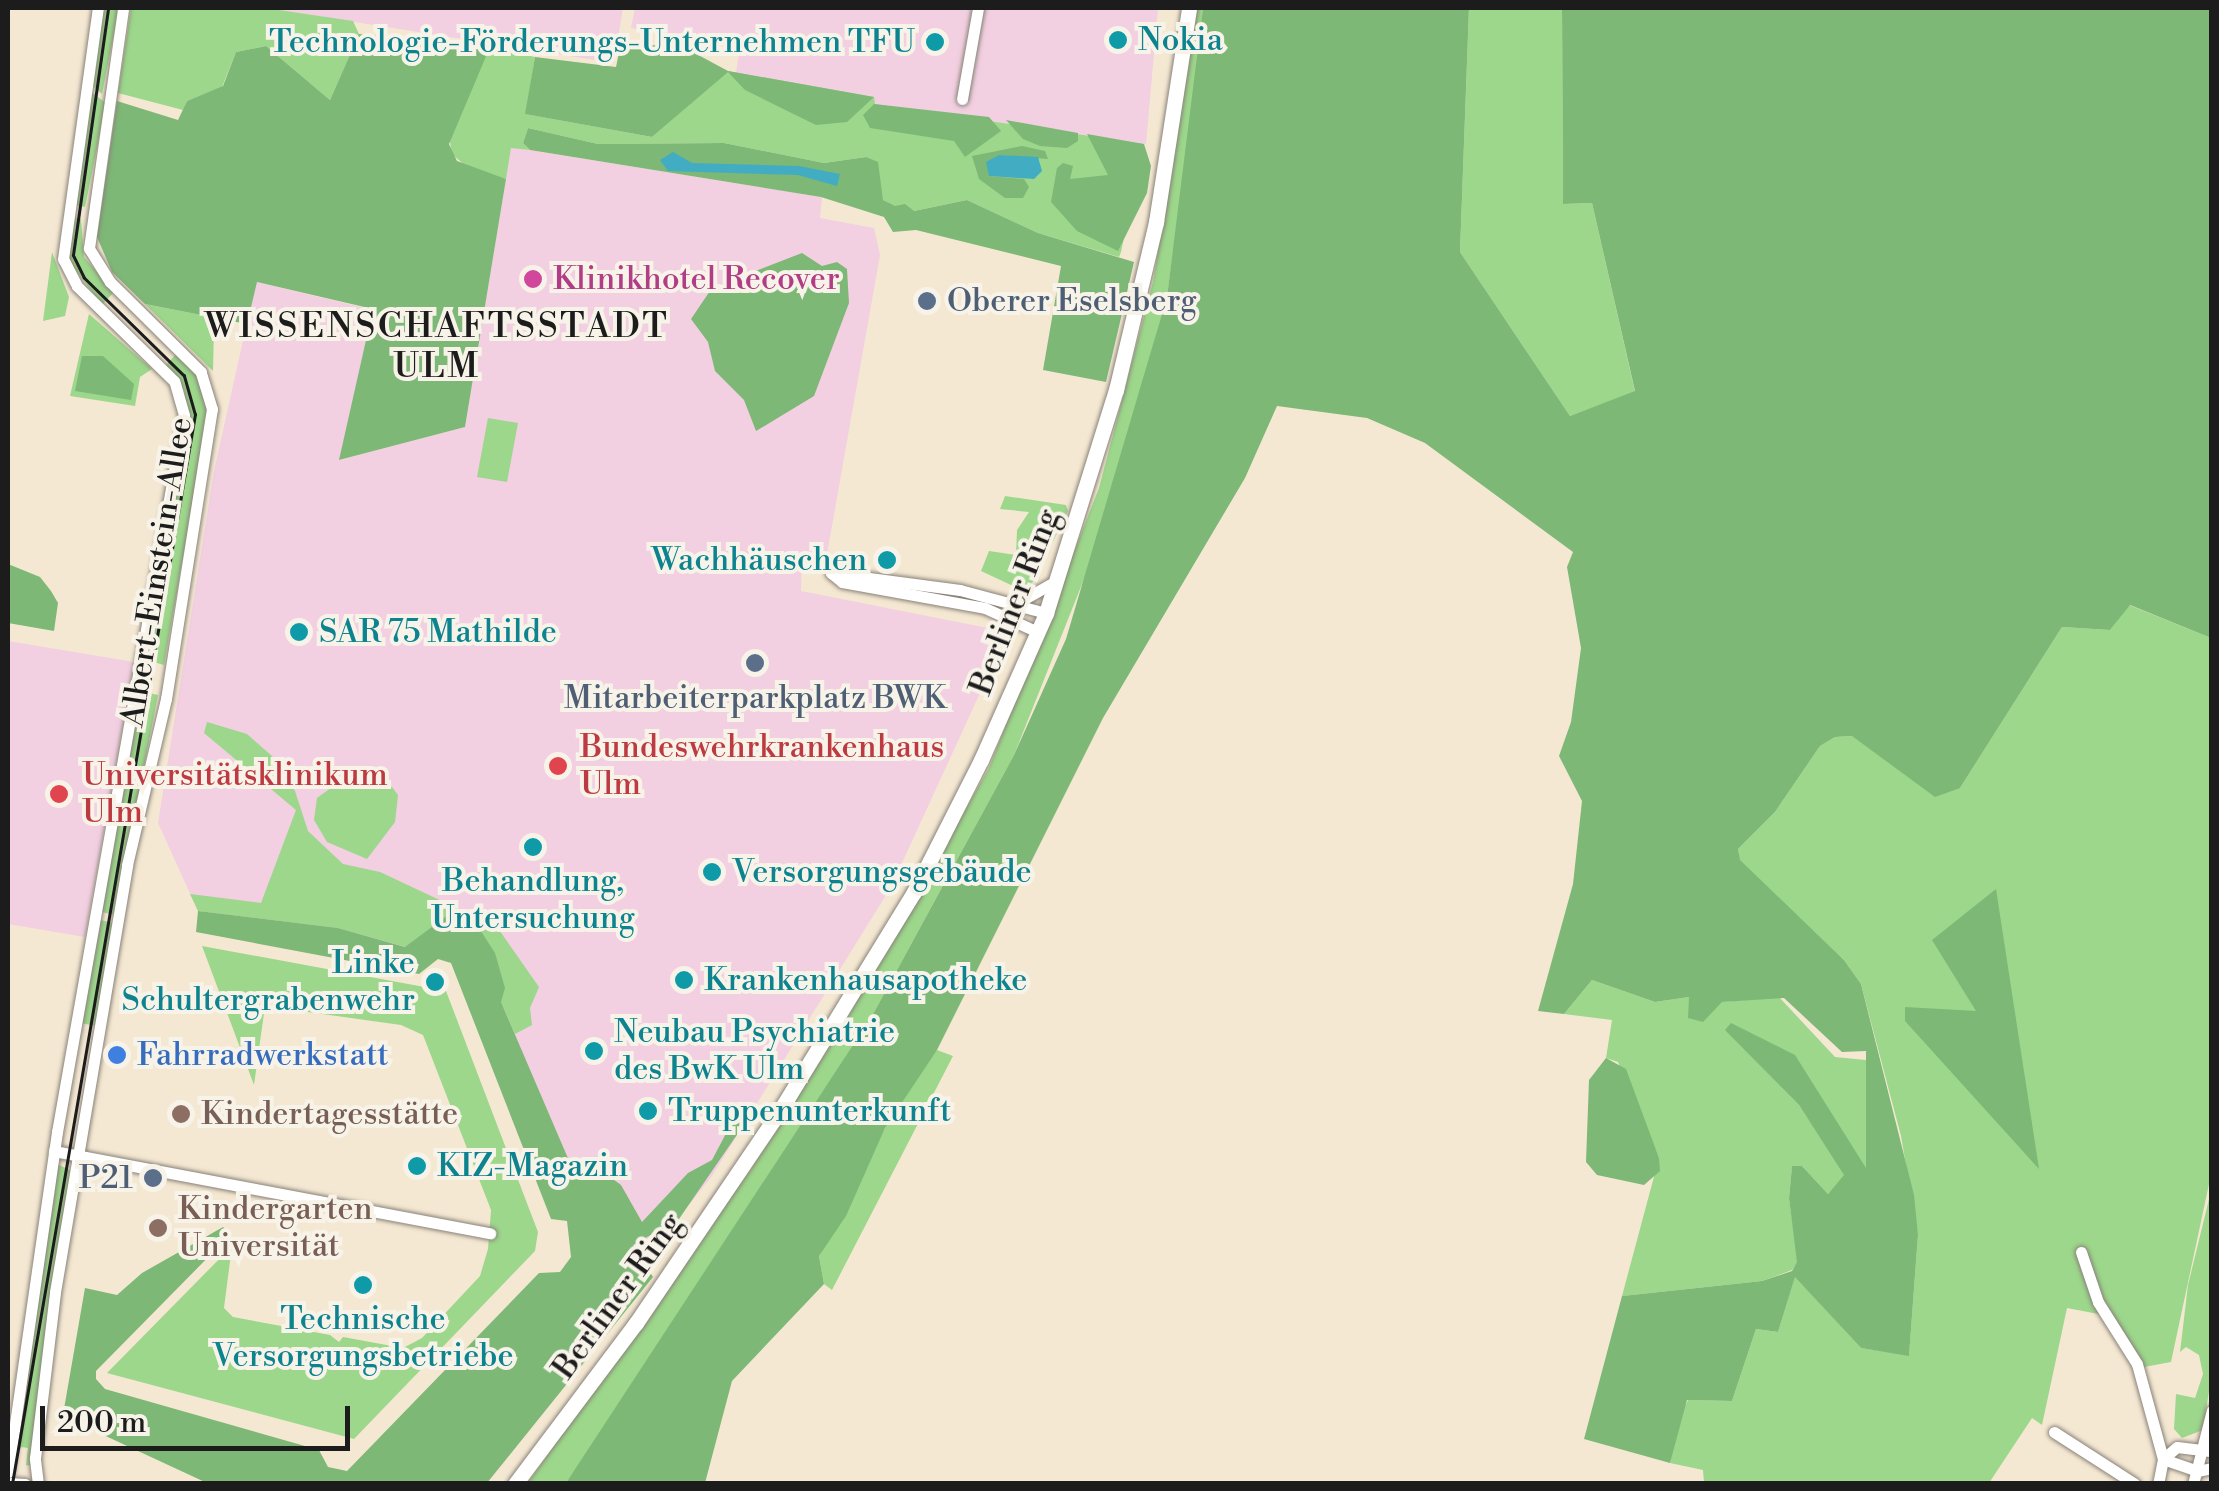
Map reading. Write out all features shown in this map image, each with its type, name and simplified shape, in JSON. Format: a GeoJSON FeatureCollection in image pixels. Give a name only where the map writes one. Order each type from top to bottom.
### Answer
{"type":"FeatureCollection","features":[{"type":"Feature","properties":{"kind":"main road","name":"Berliner Ring"},"geometry":{"type":"LineString","coordinates":[[512,1484],[636,1323],[839,1018],[914,892],[1038,632],[1057,580],[1143,279],[1189,8]]}},
{"type":"Feature","properties":{"kind":"street","name":"Albert-Einstein-Allee"},"geometry":{"type":"LineString","coordinates":[[8,1472],[54,1152],[184,415],[171,376],[69,275],[62,250],[98,8]]}},
{"type":"Feature","properties":{"kind":"street","name":"Albert-Einstein-Allee"},"geometry":{"type":"LineString","coordinates":[[38,1484],[48,1346],[78,1156],[130,853],[166,699],[212,409],[201,372],[99,270],[89,248],[89,219],[122,8]]}},
{"type":"Feature","properties":{"kind":"street"},"geometry":{"type":"LineString","coordinates":[[962,99],[978,8]]}},
{"type":"Feature","properties":{"kind":"street"},"geometry":{"type":"LineString","coordinates":[[65,214],[78,210],[89,219]]}},
{"type":"Feature","properties":{"kind":"street"},"geometry":{"type":"LineString","coordinates":[[1038,632],[984,608],[842,582],[831,574],[1018,603],[1046,613]]}},
{"type":"Feature","properties":{"kind":"street"},"geometry":{"type":"LineString","coordinates":[[1018,603],[1057,580]]}},
{"type":"Feature","properties":{"kind":"street"},"geometry":{"type":"LineString","coordinates":[[54,1152],[490,1233]]}},
{"type":"Feature","properties":{"kind":"street"},"geometry":{"type":"LineString","coordinates":[[2081,1252],[2098,1302],[2137,1364],[2164,1459],[2158,1484]]}},
{"type":"Feature","properties":{"kind":"street"},"geometry":{"type":"LineString","coordinates":[[2195,1477],[2208,1449],[2212,1410]]}},
{"type":"Feature","properties":{"kind":"street"},"geometry":{"type":"LineString","coordinates":[[2054,1432],[2136,1484]]}},
{"type":"Feature","properties":{"kind":"street"},"geometry":{"type":"LineString","coordinates":[[2164,1459],[2177,1447],[2208,1449]]}},
{"type":"Feature","properties":{"kind":"street"},"geometry":{"type":"LineString","coordinates":[[2164,1459],[2195,1477]]}},
{"type":"Feature","properties":{"kind":"street"},"geometry":{"type":"LineString","coordinates":[[2195,1477],[2212,1468]]}},
{"type":"Feature","properties":{"kind":"street"},"geometry":{"type":"LineString","coordinates":[[8,1483],[24,1484]]}},
{"type":"Feature","properties":{"kind":"shaded area"},"geometry":{"type":"Polygon","coordinates":[[[266,8],[623,8],[614,63],[266,8]]]}},
{"type":"Feature","properties":{"kind":"shaded area"},"geometry":{"type":"Polygon","coordinates":[[[635,8],[1158,8],[1146,144],[874,104],[874,97],[736,73],[740,47],[631,28],[635,8]]]}},
{"type":"Feature","properties":{"kind":"shaded area","name":"Bundeswehrkrankenhaus Ulm"},"geometry":{"type":"Polygon","coordinates":[[[511,147],[822,197],[820,218],[874,228],[880,255],[827,554],[802,551],[801,591],[1008,632],[891,887],[712,1176],[671,1227],[633,1246],[557,1178],[473,941],[397,949],[198,911],[158,823],[214,471],[256,282],[374,310],[340,460],[465,427],[511,147]]]}},
{"type":"Feature","properties":{"kind":"shaded area","name":"Universitätsklinikum Ulm"},"geometry":{"type":"Polygon","coordinates":[[[8,641],[134,662],[85,937],[8,924],[8,641]]]}},
{"type":"Feature","properties":{"kind":"green space"},"geometry":{"type":"Polygon","coordinates":[[[101,8],[119,8],[102,94],[92,85],[101,8]]]}},
{"type":"Feature","properties":{"kind":"green space"},"geometry":{"type":"Polygon","coordinates":[[[131,8],[266,8],[353,21],[359,34],[330,100],[266,46],[236,52],[222,87],[187,101],[183,110],[118,93],[131,8]]]}},
{"type":"Feature","properties":{"kind":"green space"},"geometry":{"type":"Polygon","coordinates":[[[1197,8],[1203,8],[1197,70],[1167,297],[1094,554],[1014,755],[872,1016],[649,1365],[566,1483],[527,1484],[749,1172],[845,1022],[989,768],[1099,488],[1153,282],[1197,8]]]}},
{"type":"Feature","properties":{"kind":"green space"},"geometry":{"type":"Polygon","coordinates":[[[1203,8],[1469,8],[1460,252],[1570,416],[1635,391],[1592,203],[1563,204],[1562,8],[2211,8],[2211,638],[2130,605],[2110,630],[2062,627],[1960,788],[1935,797],[1852,736],[1835,737],[1820,746],[1775,812],[1738,849],[1740,860],[1844,960],[1861,984],[1914,1195],[1918,1235],[1909,1356],[1861,1348],[1795,1277],[1778,1332],[1756,1329],[1732,1401],[1687,1400],[1670,1463],[1584,1439],[1622,1296],[1762,1281],[1792,1271],[1797,1262],[1789,1198],[1792,1166],[1802,1166],[1828,1194],[1844,1175],[1799,1105],[1725,1030],[1731,1023],[1795,1055],[1866,1168],[1866,1051],[1842,1052],[1784,998],[1722,1002],[1703,1022],[1688,1018],[1689,997],[1655,1002],[1592,980],[1564,1014],[1538,1011],[1573,884],[1582,801],[1559,756],[1571,722],[1581,648],[1567,567],[1573,552],[1425,443],[1367,418],[1277,406],[1245,478],[1103,718],[937,1050],[885,1128],[846,1216],[819,1256],[824,1284],[732,1381],[705,1483],[566,1483],[872,1016],[1014,755],[1066,639],[1167,297],[1203,8]]]}},
{"type":"Feature","properties":{"kind":"green space"},"geometry":{"type":"Polygon","coordinates":[[[1469,8],[1562,8],[1563,204],[1592,203],[1635,392],[1570,416],[1460,252],[1469,8]]]}},
{"type":"Feature","properties":{"kind":"green space"},"geometry":{"type":"Polygon","coordinates":[[[359,34],[490,47],[449,144],[457,161],[506,179],[465,427],[339,460],[373,309],[257,282],[247,324],[145,304],[112,272],[97,237],[117,101],[178,120],[187,101],[223,86],[236,52],[266,46],[330,100],[359,34]]]}},
{"type":"Feature","properties":{"kind":"green space"},"geometry":{"type":"Polygon","coordinates":[[[644,44],[689,50],[728,71],[874,97],[847,122],[816,125],[745,90],[728,72],[652,137],[525,114],[535,57],[616,67],[620,48],[644,44]]]}},
{"type":"Feature","properties":{"kind":"green space"},"geometry":{"type":"Polygon","coordinates":[[[490,47],[535,57],[526,114],[652,137],[728,71],[874,97],[875,104],[1144,144],[1121,252],[1119,257],[1038,233],[967,200],[914,211],[895,207],[883,200],[866,157],[824,163],[724,143],[598,144],[528,128],[523,143],[530,150],[511,148],[506,179],[468,168],[452,154],[449,136],[490,47]]]}},
{"type":"Feature","properties":{"kind":"green space"},"geometry":{"type":"Polygon","coordinates":[[[91,92],[106,103],[85,207],[72,205],[91,92]]]}},
{"type":"Feature","properties":{"kind":"green space"},"geometry":{"type":"Polygon","coordinates":[[[874,104],[989,117],[1001,131],[965,157],[954,141],[870,128],[863,115],[874,104]]]}},
{"type":"Feature","properties":{"kind":"green space"},"geometry":{"type":"Polygon","coordinates":[[[1006,120],[1078,133],[1078,141],[1067,148],[1040,146],[1023,139],[1006,120]]]}},
{"type":"Feature","properties":{"kind":"green space"},"geometry":{"type":"Polygon","coordinates":[[[528,128],[598,144],[724,143],[824,163],[866,157],[878,162],[883,200],[895,206],[905,204],[914,211],[967,200],[1038,233],[1134,262],[1106,382],[1043,370],[1061,266],[916,230],[893,232],[884,217],[821,197],[530,150],[523,143],[528,128]]]}},
{"type":"Feature","properties":{"kind":"green space"},"geometry":{"type":"Polygon","coordinates":[[[1087,134],[1144,144],[1151,166],[1147,193],[1118,251],[1077,231],[1051,202],[1057,168],[1063,163],[1073,166],[1070,179],[1108,175],[1087,134]]]}},
{"type":"Feature","properties":{"kind":"green space"},"geometry":{"type":"Polygon","coordinates":[[[1022,146],[1045,151],[1048,159],[999,155],[989,176],[1024,179],[1029,187],[1023,198],[1005,198],[979,179],[972,156],[1022,146]]]}},
{"type":"Feature","properties":{"kind":"green space"},"geometry":{"type":"Polygon","coordinates":[[[70,217],[81,219],[84,257],[114,292],[102,305],[67,259],[70,217]]]}},
{"type":"Feature","properties":{"kind":"green space"},"geometry":{"type":"Polygon","coordinates":[[[52,252],[69,297],[65,316],[43,321],[52,252]]]}},
{"type":"Feature","properties":{"kind":"green space"},"geometry":{"type":"Polygon","coordinates":[[[802,253],[822,266],[837,262],[847,269],[849,303],[814,396],[756,431],[744,400],[715,371],[708,342],[691,319],[712,288],[802,253]]]}},
{"type":"Feature","properties":{"kind":"green space"},"geometry":{"type":"Polygon","coordinates":[[[145,304],[232,321],[231,327],[214,325],[213,371],[145,304]]]}},
{"type":"Feature","properties":{"kind":"green space"},"geometry":{"type":"Polygon","coordinates":[[[89,314],[152,369],[140,377],[135,406],[70,396],[89,314]]]}},
{"type":"Feature","properties":{"kind":"green space"},"geometry":{"type":"Polygon","coordinates":[[[178,352],[202,380],[209,409],[164,665],[150,661],[187,418],[184,390],[165,366],[178,352]]]}},
{"type":"Feature","properties":{"kind":"green space"},"geometry":{"type":"Polygon","coordinates":[[[82,356],[103,356],[134,384],[131,400],[75,391],[82,356]]]}},
{"type":"Feature","properties":{"kind":"green space"},"geometry":{"type":"Polygon","coordinates":[[[488,418],[518,423],[507,482],[477,477],[488,418]]]}},
{"type":"Feature","properties":{"kind":"green space"},"geometry":{"type":"Polygon","coordinates":[[[1005,496],[1066,505],[1068,511],[1033,582],[1022,590],[981,571],[989,551],[1016,555],[1017,530],[1029,512],[1000,509],[1005,496]]]}},
{"type":"Feature","properties":{"kind":"green space"},"geometry":{"type":"Polygon","coordinates":[[[8,564],[40,577],[51,591],[58,603],[54,631],[8,623],[8,564]]]}},
{"type":"Feature","properties":{"kind":"green space"},"geometry":{"type":"Polygon","coordinates":[[[2129,605],[2211,638],[2212,1170],[2171,1362],[2144,1367],[2114,1317],[2067,1308],[2042,1425],[2032,1418],[1989,1483],[1704,1483],[1703,1470],[1670,1463],[1676,1424],[1688,1400],[1732,1401],[1756,1329],[1778,1332],[1795,1276],[1861,1348],[1909,1355],[1918,1235],[1901,1136],[1861,984],[1844,960],[1739,860],[1738,849],[1775,812],[1820,746],[1835,737],[1852,736],[1960,788],[2062,627],[2110,630],[2129,605]]]}},
{"type":"Feature","properties":{"kind":"green space"},"geometry":{"type":"Polygon","coordinates":[[[140,691],[158,695],[115,915],[102,912],[140,691]]]}},
{"type":"Feature","properties":{"kind":"green space"},"geometry":{"type":"Polygon","coordinates":[[[207,722],[247,734],[272,756],[295,791],[308,831],[343,864],[380,872],[497,927],[539,987],[530,1008],[532,1025],[515,1034],[501,1002],[495,953],[406,947],[338,928],[198,911],[190,894],[261,903],[296,810],[204,733],[207,722]]]}},
{"type":"Feature","properties":{"kind":"green space"},"geometry":{"type":"Polygon","coordinates":[[[346,777],[392,787],[398,795],[395,822],[367,859],[327,842],[314,820],[317,798],[346,777]]]}},
{"type":"Feature","properties":{"kind":"green space"},"geometry":{"type":"Polygon","coordinates":[[[1996,889],[2039,1169],[1905,1021],[1905,1007],[1976,1011],[1932,940],[1996,889]]]}},
{"type":"Feature","properties":{"kind":"green space"},"geometry":{"type":"Polygon","coordinates":[[[198,911],[338,928],[405,947],[452,912],[477,925],[495,953],[505,988],[501,1002],[570,1163],[584,1178],[606,1174],[621,1185],[642,1222],[688,1173],[712,1160],[741,1105],[754,1110],[679,1219],[633,1245],[653,1277],[487,1483],[207,1483],[56,1413],[64,1409],[85,1288],[117,1295],[142,1273],[223,1227],[231,1234],[96,1371],[96,1379],[105,1389],[319,1450],[328,1467],[347,1471],[539,1273],[560,1272],[571,1257],[567,1221],[551,1219],[451,963],[438,959],[419,974],[196,932],[198,911]]]}},
{"type":"Feature","properties":{"kind":"green space"},"geometry":{"type":"Polygon","coordinates":[[[100,920],[114,923],[97,1026],[80,1023],[100,920]]]}},
{"type":"Feature","properties":{"kind":"green space"},"geometry":{"type":"Polygon","coordinates":[[[202,946],[446,991],[538,1232],[535,1251],[354,1439],[107,1373],[232,1246],[224,1308],[233,1317],[330,1335],[339,1342],[343,1337],[403,1348],[422,1338],[480,1276],[488,1249],[491,1210],[423,1035],[401,1025],[265,1006],[254,1085],[202,946]]]}},
{"type":"Feature","properties":{"kind":"green space"},"geometry":{"type":"Polygon","coordinates":[[[1592,980],[1655,1002],[1689,997],[1710,1010],[1722,1002],[1779,997],[1835,1057],[1866,1060],[1867,1170],[1725,1029],[1799,1105],[1845,1175],[1828,1194],[1802,1166],[1792,1167],[1789,1198],[1798,1262],[1792,1270],[1762,1281],[1622,1296],[1659,1158],[1618,1062],[1606,1058],[1612,1020],[1564,1014],[1592,980]]]}},
{"type":"Feature","properties":{"kind":"green space"},"geometry":{"type":"Polygon","coordinates":[[[937,1050],[953,1056],[832,1290],[824,1284],[819,1256],[904,1091],[937,1050]]]}},
{"type":"Feature","properties":{"kind":"green space"},"geometry":{"type":"Polygon","coordinates":[[[1606,1058],[1626,1069],[1659,1158],[1660,1171],[1644,1185],[1597,1175],[1586,1162],[1589,1080],[1606,1058]]]}},
{"type":"Feature","properties":{"kind":"green space"},"geometry":{"type":"Polygon","coordinates":[[[57,1164],[70,1170],[32,1466],[26,1465],[28,1448],[21,1447],[13,1464],[57,1164]]]}},
{"type":"Feature","properties":{"kind":"green space"},"geometry":{"type":"Polygon","coordinates":[[[2211,1191],[2212,1372],[2203,1430],[2182,1438],[2174,1429],[2176,1394],[2195,1398],[2203,1374],[2199,1355],[2186,1347],[2180,1352],[2188,1285],[2211,1191]]]}},
{"type":"Feature","properties":{"kind":"water"},"geometry":{"type":"Polygon","coordinates":[[[673,152],[692,163],[799,166],[840,174],[837,186],[798,175],[668,171],[660,160],[673,152]]]}},
{"type":"Feature","properties":{"kind":"water"},"geometry":{"type":"Polygon","coordinates":[[[999,155],[1038,157],[1042,171],[1034,179],[989,176],[986,162],[999,155]]]}},
{"type":"Feature","properties":{"kind":"tram line"},"geometry":{"type":"LineString","coordinates":[[12,1484],[195,415],[184,376],[84,278],[73,255],[108,8]]}},
{"type":"Feature","properties":{"kind":"place","name":"Nokia"},"geometry":{"type":"Point","coordinates":[1118,40]}},
{"type":"Feature","properties":{"kind":"place","name":"Technologie-Förderungs-Unternehmen TFU"},"geometry":{"type":"Point","coordinates":[935,42]}},
{"type":"Feature","properties":{"kind":"place","name":"Klinikhotel Recover"},"geometry":{"type":"Point","coordinates":[533,279]}},
{"type":"Feature","properties":{"kind":"place","name":"Oberer Eselsberg"},"geometry":{"type":"Point","coordinates":[927,301]}},
{"type":"Feature","properties":{"kind":"place","name":"Wachhäuschen"},"geometry":{"type":"Point","coordinates":[887,560]}},
{"type":"Feature","properties":{"kind":"place","name":"SAR 75 Mathilde"},"geometry":{"type":"Point","coordinates":[299,632]}},
{"type":"Feature","properties":{"kind":"place","name":"Mitarbeiterparkplatz BWK"},"geometry":{"type":"Point","coordinates":[755,663]}},
{"type":"Feature","properties":{"kind":"place","name":"Bundeswehrkrankenhaus Ulm"},"geometry":{"type":"Point","coordinates":[558,766]}},
{"type":"Feature","properties":{"kind":"place","name":"Universitätsklinikum Ulm"},"geometry":{"type":"Point","coordinates":[59,794]}},
{"type":"Feature","properties":{"kind":"place","name":"Behandlung, Untersuchung"},"geometry":{"type":"Point","coordinates":[533,847]}},
{"type":"Feature","properties":{"kind":"place","name":"Versorgungsgebäude"},"geometry":{"type":"Point","coordinates":[712,872]}},
{"type":"Feature","properties":{"kind":"place","name":"Krankenhausapotheke"},"geometry":{"type":"Point","coordinates":[684,980]}},
{"type":"Feature","properties":{"kind":"place","name":"Linke Schultergrabenwehr"},"geometry":{"type":"Point","coordinates":[435,982]}},
{"type":"Feature","properties":{"kind":"place","name":"Neubau Psychiatrie des BwK Ulm"},"geometry":{"type":"Point","coordinates":[594,1051]}},
{"type":"Feature","properties":{"kind":"place","name":"Fahrradwerkstatt"},"geometry":{"type":"Point","coordinates":[117,1055]}},
{"type":"Feature","properties":{"kind":"place","name":"Truppenunterkunft"},"geometry":{"type":"Point","coordinates":[648,1111]}},
{"type":"Feature","properties":{"kind":"place","name":"Kindertagesstätte"},"geometry":{"type":"Point","coordinates":[181,1114]}},
{"type":"Feature","properties":{"kind":"place","name":"KIZ-Magazin"},"geometry":{"type":"Point","coordinates":[417,1166]}},
{"type":"Feature","properties":{"kind":"place","name":"P21"},"geometry":{"type":"Point","coordinates":[153,1178]}},
{"type":"Feature","properties":{"kind":"place","name":"Kindergarten Universität"},"geometry":{"type":"Point","coordinates":[158,1228]}},
{"type":"Feature","properties":{"kind":"place","name":"Technische Versorgungsbetriebe"},"geometry":{"type":"Point","coordinates":[363,1285]}},
{"type":"Feature","properties":{"kind":"district","name":"WISSENSCHAFTSSTADT ULM"},"geometry":{"type":"Point","coordinates":[437,347]}}]}
